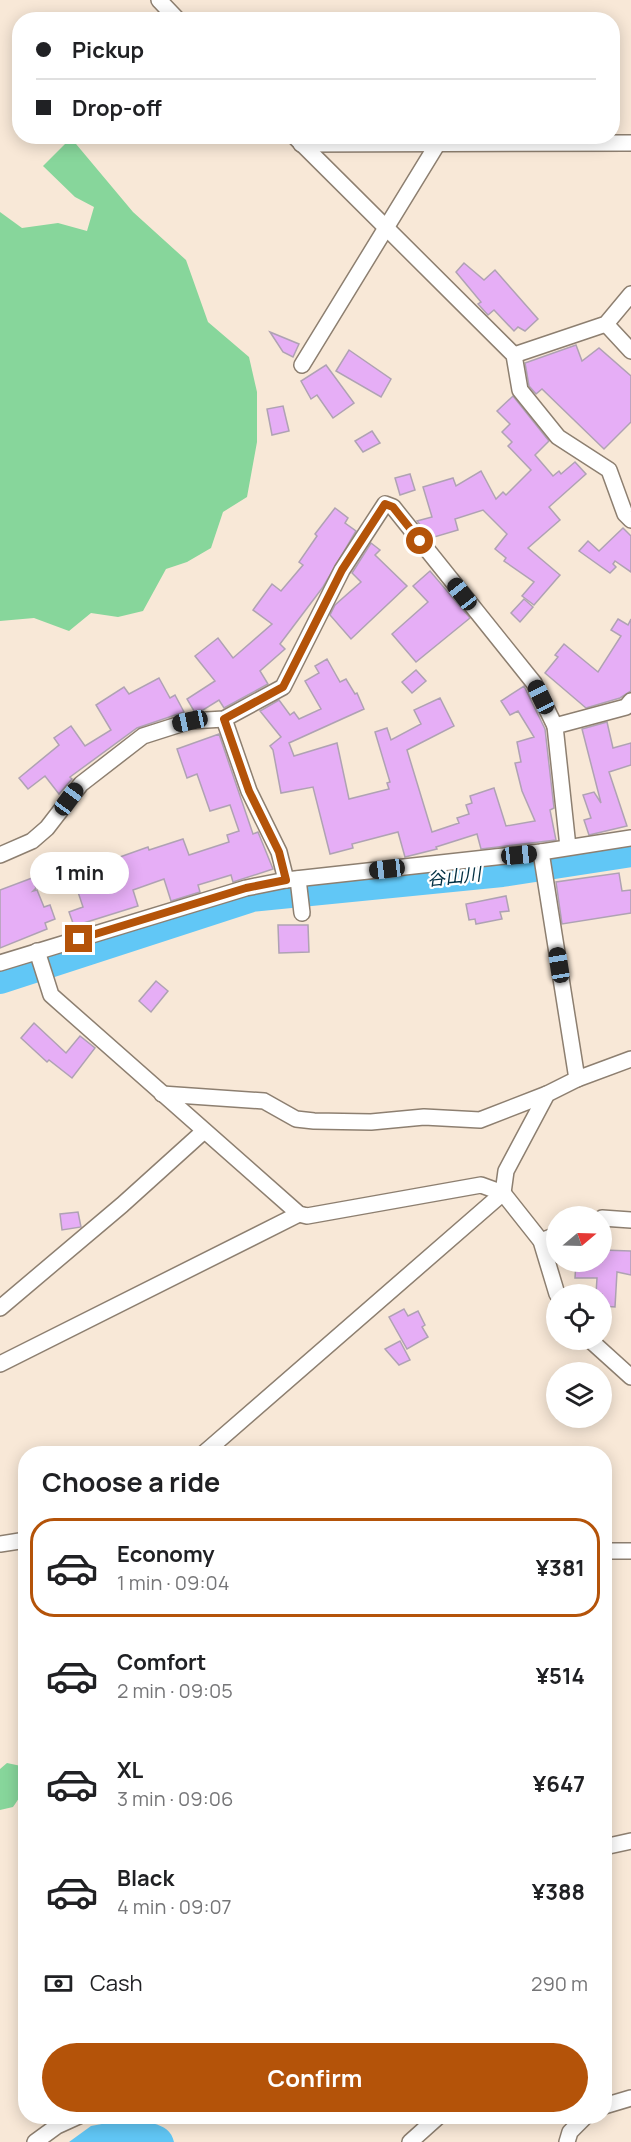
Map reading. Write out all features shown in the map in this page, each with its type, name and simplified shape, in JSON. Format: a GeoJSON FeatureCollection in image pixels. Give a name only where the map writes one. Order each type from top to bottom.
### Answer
{"type":"FeatureCollection","features":[{"type":"Feature","properties":{"kind":"street"},"geometry":{"type":"LineString","coordinates":[[159,0],[170,12]]}},
{"type":"Feature","properties":{"kind":"street"},"geometry":{"type":"LineString","coordinates":[[301,144],[514,355],[520,390],[558,437],[609,470],[625,514],[631,520]]}},
{"type":"Feature","properties":{"kind":"street"},"geometry":{"type":"LineString","coordinates":[[302,365],[437,144]]}},
{"type":"Feature","properties":{"kind":"street"},"geometry":{"type":"LineString","coordinates":[[514,355],[606,324],[631,294]]}},
{"type":"Feature","properties":{"kind":"street"},"geometry":{"type":"LineString","coordinates":[[606,324],[631,351]]}},
{"type":"Feature","properties":{"kind":"street"},"geometry":{"type":"LineString","coordinates":[[0,855],[32,841],[47,828],[81,784],[143,736],[190,721],[224,719],[283,687],[342,570],[385,504],[393,507],[534,682],[555,726],[568,847]]}},
{"type":"Feature","properties":{"kind":"street"},"geometry":{"type":"LineString","coordinates":[[555,726],[626,707],[631,701]]}},
{"type":"Feature","properties":{"kind":"street"},"geometry":{"type":"LineString","coordinates":[[224,719],[249,791],[292,880],[302,913]]}},
{"type":"Feature","properties":{"kind":"street"},"geometry":{"type":"LineString","coordinates":[[0,963],[246,888],[292,880],[541,852],[631,838]]}},
{"type":"Feature","properties":{"kind":"street"},"geometry":{"type":"LineString","coordinates":[[541,852],[577,1078]]}},
{"type":"Feature","properties":{"kind":"street"},"geometry":{"type":"LineString","coordinates":[[37,952],[51,995],[299,1214],[307,1216],[373,1206],[481,1185],[503,1193],[541,1241],[554,1284]]}},
{"type":"Feature","properties":{"kind":"street"},"geometry":{"type":"LineString","coordinates":[[162,1094],[264,1101],[296,1119],[314,1121],[370,1122],[424,1117],[480,1120],[546,1094],[577,1078],[631,1059]]}},
{"type":"Feature","properties":{"kind":"street"},"geometry":{"type":"LineString","coordinates":[[212,1446],[503,1193],[506,1171],[546,1094]]}},
{"type":"Feature","properties":{"kind":"street"},"geometry":{"type":"LineString","coordinates":[[0,1308],[122,1205],[204,1131]]}},
{"type":"Feature","properties":{"kind":"street"},"geometry":{"type":"LineString","coordinates":[[0,1364],[299,1214]]}},
{"type":"Feature","properties":{"kind":"street"},"geometry":{"type":"LineString","coordinates":[[612,1219],[631,1220]]}},
{"type":"Feature","properties":{"kind":"street"},"geometry":{"type":"LineString","coordinates":[[541,1241],[546,1239]]}},
{"type":"Feature","properties":{"kind":"street"},"geometry":{"type":"LineString","coordinates":[[601,1350],[631,1377]]}},
{"type":"Feature","properties":{"kind":"street"},"geometry":{"type":"LineString","coordinates":[[0,1544],[18,1541]]}},
{"type":"Feature","properties":{"kind":"street"},"geometry":{"type":"LineString","coordinates":[[612,1551],[631,1551]]}},
{"type":"Feature","properties":{"kind":"street"},"geometry":{"type":"LineString","coordinates":[[612,1845],[631,1841]]}},
{"type":"Feature","properties":{"kind":"street"},"geometry":{"type":"LineString","coordinates":[[612,2104],[631,2098]]}},
{"type":"Feature","properties":{"kind":"street"},"geometry":{"type":"LineString","coordinates":[[35,2142],[61,2124]]}},
{"type":"Feature","properties":{"kind":"street"},"geometry":{"type":"LineString","coordinates":[[410,2142],[430,2124]]}},
{"type":"Feature","properties":{"kind":"street"},"geometry":{"type":"LineString","coordinates":[[567,2142],[570,2132],[578,2124]]}},
{"type":"Feature","properties":{"kind":"green space"},"geometry":{"type":"Polygon","coordinates":[[[65,144],[76,144],[133,212],[186,260],[208,322],[249,357],[257,392],[257,442],[247,497],[223,512],[211,548],[187,562],[166,569],[143,611],[118,617],[91,613],[69,631],[34,618],[0,621],[0,212],[22,228],[58,223],[87,231],[94,207],[75,197],[43,166],[65,144]]]}},
{"type":"Feature","properties":{"kind":"green space"},"geometry":{"type":"Polygon","coordinates":[[[7,1763],[18,1765],[18,1799],[13,1807],[0,1810],[0,1769],[7,1763]]]}},
{"type":"Feature","properties":{"kind":"water"},"geometry":{"type":"Polygon","coordinates":[[[153,2124],[167,2130],[174,2142],[69,2142],[91,2126],[153,2124]]]}},
{"type":"Feature","properties":{"kind":"building"},"geometry":{"type":"Polygon","coordinates":[[[464,263],[484,280],[495,270],[538,319],[525,331],[518,327],[514,331],[494,310],[488,315],[478,304],[481,302],[456,272],[464,263]]]}},
{"type":"Feature","properties":{"kind":"building"},"geometry":{"type":"Polygon","coordinates":[[[270,332],[299,344],[293,357],[283,352],[270,332]]]}},
{"type":"Feature","properties":{"kind":"building"},"geometry":{"type":"Polygon","coordinates":[[[576,345],[582,361],[599,348],[631,376],[631,422],[604,449],[542,389],[536,394],[529,386],[525,363],[576,345]]]}},
{"type":"Feature","properties":{"kind":"building"},"geometry":{"type":"Polygon","coordinates":[[[349,350],[391,379],[381,397],[336,371],[349,350]]]}},
{"type":"Feature","properties":{"kind":"building"},"geometry":{"type":"Polygon","coordinates":[[[326,365],[354,403],[333,418],[317,395],[311,399],[301,381],[326,365]]]}},
{"type":"Feature","properties":{"kind":"building"},"geometry":{"type":"Polygon","coordinates":[[[513,396],[549,441],[535,455],[553,476],[559,471],[561,474],[575,462],[586,474],[549,507],[560,520],[528,548],[560,575],[534,605],[522,596],[534,582],[504,561],[506,558],[495,549],[507,534],[483,510],[455,519],[458,530],[431,538],[417,521],[432,517],[423,487],[453,478],[456,486],[481,471],[496,499],[503,492],[506,495],[531,470],[508,446],[512,442],[502,432],[510,424],[497,411],[513,396]]]}},
{"type":"Feature","properties":{"kind":"building"},"geometry":{"type":"Polygon","coordinates":[[[283,406],[289,431],[272,435],[267,409],[283,406]]]}},
{"type":"Feature","properties":{"kind":"building"},"geometry":{"type":"Polygon","coordinates":[[[372,431],[380,443],[363,452],[355,441],[372,431]]]}},
{"type":"Feature","properties":{"kind":"building"},"geometry":{"type":"Polygon","coordinates":[[[410,474],[415,490],[400,495],[395,478],[410,474]]]}},
{"type":"Feature","properties":{"kind":"building"},"geometry":{"type":"Polygon","coordinates":[[[335,508],[348,518],[345,523],[356,531],[323,587],[280,644],[285,649],[260,671],[268,684],[224,708],[219,700],[203,710],[194,711],[187,699],[215,681],[195,656],[218,638],[233,658],[272,624],[253,610],[272,584],[281,591],[303,565],[299,562],[317,536],[315,534],[335,508]]]}},
{"type":"Feature","properties":{"kind":"building"},"geometry":{"type":"Polygon","coordinates":[[[623,528],[631,536],[631,572],[615,561],[613,564],[616,567],[610,573],[579,551],[588,541],[599,551],[623,528]]]}},
{"type":"Feature","properties":{"kind":"building"},"geometry":{"type":"Polygon","coordinates":[[[371,543],[380,550],[375,555],[407,586],[351,639],[330,615],[335,605],[361,582],[352,573],[371,543]]]}},
{"type":"Feature","properties":{"kind":"building"},"geometry":{"type":"Polygon","coordinates":[[[430,571],[470,618],[416,662],[392,634],[428,602],[413,586],[430,571]]]}},
{"type":"Feature","properties":{"kind":"building"},"geometry":{"type":"Polygon","coordinates":[[[524,599],[533,607],[520,622],[511,613],[524,599]]]}},
{"type":"Feature","properties":{"kind":"building"},"geometry":{"type":"Polygon","coordinates":[[[618,619],[628,625],[631,619],[631,691],[620,698],[586,708],[545,673],[558,657],[555,655],[564,644],[598,672],[621,636],[611,630],[618,619]]]}},
{"type":"Feature","properties":{"kind":"building"},"geometry":{"type":"Polygon","coordinates":[[[327,659],[340,682],[346,679],[355,694],[357,693],[364,709],[289,743],[294,756],[337,743],[349,799],[389,789],[387,783],[390,782],[375,732],[387,728],[391,740],[421,724],[414,710],[440,698],[454,726],[407,750],[432,832],[459,823],[457,818],[469,814],[466,805],[472,803],[470,796],[494,788],[506,826],[535,821],[522,791],[515,763],[521,762],[517,742],[534,737],[518,711],[510,715],[501,701],[524,686],[545,729],[554,808],[550,810],[556,840],[481,849],[477,834],[436,847],[437,849],[405,857],[398,832],[352,844],[353,848],[330,854],[313,787],[281,793],[273,750],[270,746],[281,737],[260,711],[279,700],[290,715],[294,712],[299,719],[321,709],[305,681],[319,673],[315,666],[327,659]]]}},
{"type":"Feature","properties":{"kind":"building"},"geometry":{"type":"Polygon","coordinates":[[[416,670],[426,681],[412,693],[402,682],[416,670]]]}},
{"type":"Feature","properties":{"kind":"building"},"geometry":{"type":"Polygon","coordinates":[[[159,678],[170,698],[175,695],[184,712],[137,728],[70,777],[72,779],[59,794],[45,776],[28,789],[19,778],[59,745],[54,738],[71,726],[85,746],[111,730],[96,705],[124,687],[129,694],[159,678]]]}},
{"type":"Feature","properties":{"kind":"building"},"geometry":{"type":"Polygon","coordinates":[[[607,722],[613,748],[631,743],[631,765],[609,772],[627,826],[589,835],[584,820],[591,818],[583,795],[594,792],[601,803],[582,729],[607,722]]]}},
{"type":"Feature","properties":{"kind":"building"},"geometry":{"type":"Polygon","coordinates":[[[219,734],[253,834],[258,832],[273,869],[233,882],[231,875],[198,885],[200,892],[171,901],[164,879],[133,890],[138,906],[74,926],[69,912],[83,907],[73,877],[118,862],[117,858],[148,847],[149,850],[183,839],[189,855],[229,842],[227,835],[239,831],[230,805],[210,811],[197,774],[187,778],[177,749],[219,734]]]}},
{"type":"Feature","properties":{"kind":"building"},"geometry":{"type":"Polygon","coordinates":[[[619,873],[622,891],[631,890],[631,913],[562,924],[556,882],[619,873]]]}},
{"type":"Feature","properties":{"kind":"building"},"geometry":{"type":"Polygon","coordinates":[[[32,878],[36,888],[33,891],[37,890],[44,907],[50,905],[55,919],[45,923],[47,929],[0,948],[0,890],[32,878]]]}},
{"type":"Feature","properties":{"kind":"building"},"geometry":{"type":"Polygon","coordinates":[[[506,896],[509,911],[500,912],[502,919],[476,924],[475,919],[469,920],[466,904],[506,896]]]}},
{"type":"Feature","properties":{"kind":"building"},"geometry":{"type":"Polygon","coordinates":[[[278,925],[308,925],[309,952],[279,953],[278,925]]]}},
{"type":"Feature","properties":{"kind":"building"},"geometry":{"type":"Polygon","coordinates":[[[156,981],[168,991],[151,1012],[139,1001],[156,981]]]}},
{"type":"Feature","properties":{"kind":"building"},"geometry":{"type":"Polygon","coordinates":[[[34,1023],[66,1053],[80,1036],[95,1048],[72,1078],[49,1060],[47,1062],[21,1038],[34,1023]]]}},
{"type":"Feature","properties":{"kind":"building"},"geometry":{"type":"Polygon","coordinates":[[[78,1212],[81,1227],[62,1230],[60,1214],[78,1212]]]}},
{"type":"Feature","properties":{"kind":"building"},"geometry":{"type":"Polygon","coordinates":[[[612,1250],[631,1251],[631,1275],[617,1272],[615,1307],[612,1307],[612,1284],[597,1284],[597,1278],[575,1278],[575,1272],[612,1272],[612,1250]]]}},
{"type":"Feature","properties":{"kind":"building"},"geometry":{"type":"Polygon","coordinates":[[[404,1309],[408,1316],[418,1311],[425,1325],[422,1327],[428,1337],[407,1349],[389,1317],[404,1309]]]}},
{"type":"Feature","properties":{"kind":"building"},"geometry":{"type":"Polygon","coordinates":[[[400,1341],[410,1360],[399,1365],[385,1349],[400,1341]]]}},
{"type":"Feature","properties":{"kind":"waterway","name":"谷山川"},"geometry":{"type":"LineString","coordinates":[[0,979],[252,897],[502,872],[631,852]]}},
{"type":"Feature","properties":{"kind":"route"},"geometry":{"type":"LineString","coordinates":[[79,939],[246,888],[286,880],[279,852],[257,811],[224,719],[254,705],[283,687],[342,570],[385,504],[393,507],[420,541]]}}]}
